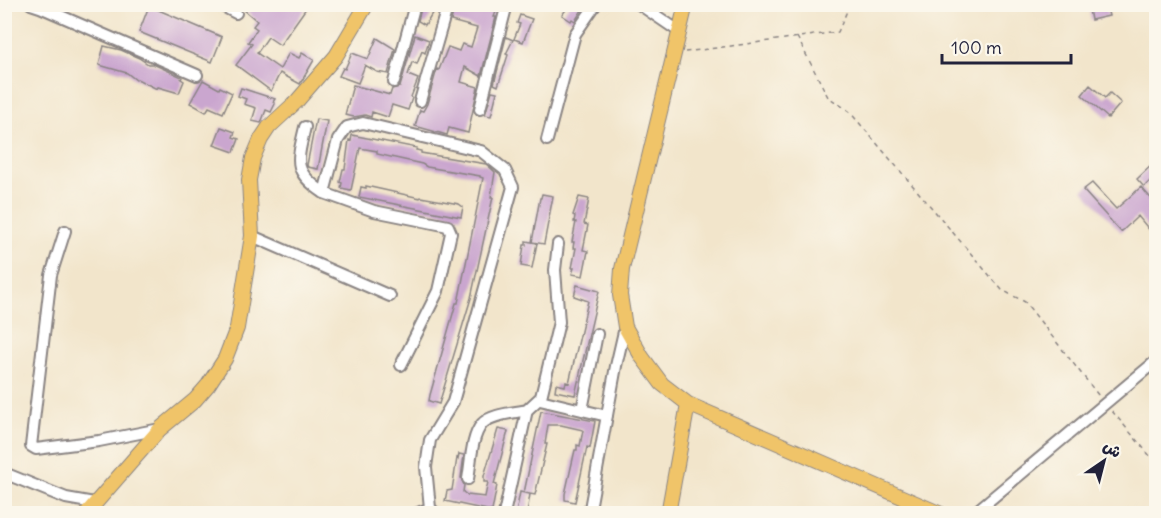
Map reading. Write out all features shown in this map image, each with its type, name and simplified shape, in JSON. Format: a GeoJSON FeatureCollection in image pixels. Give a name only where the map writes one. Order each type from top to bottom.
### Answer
{"type":"FeatureCollection","features":[{"type":"Feature","properties":{"kind":"main road"},"geometry":{"type":"LineString","coordinates":[[90,508],[160,429],[195,400],[225,359],[237,328],[252,236],[249,180],[253,158],[269,127],[297,101],[336,56],[367,4]]}},
{"type":"Feature","properties":{"kind":"main road"},"geometry":{"type":"LineString","coordinates":[[686,4],[622,269],[620,295],[625,327],[642,357],[662,384],[688,404],[942,513]]}},
{"type":"Feature","properties":{"kind":"main road"},"geometry":{"type":"LineString","coordinates":[[668,513],[688,404]]}},
{"type":"Feature","properties":{"kind":"street"},"geometry":{"type":"LineString","coordinates":[[35,6],[61,4]]}},
{"type":"Feature","properties":{"kind":"street"},"geometry":{"type":"LineString","coordinates":[[219,4],[236,13]]}},
{"type":"Feature","properties":{"kind":"street"},"geometry":{"type":"LineString","coordinates":[[394,82],[416,4]]}},
{"type":"Feature","properties":{"kind":"street"},"geometry":{"type":"LineString","coordinates":[[420,101],[448,4]]}},
{"type":"Feature","properties":{"kind":"street"},"geometry":{"type":"LineString","coordinates":[[480,109],[507,4]]}},
{"type":"Feature","properties":{"kind":"street"},"geometry":{"type":"LineString","coordinates":[[547,140],[575,34],[596,4]]}},
{"type":"Feature","properties":{"kind":"street"},"geometry":{"type":"LineString","coordinates":[[639,4],[680,32]]}},
{"type":"Feature","properties":{"kind":"street"},"geometry":{"type":"LineString","coordinates":[[35,6],[197,75]]}},
{"type":"Feature","properties":{"kind":"street"},"geometry":{"type":"LineString","coordinates":[[324,193],[338,140],[347,127],[363,123],[481,151],[505,170],[513,187],[453,402],[430,440],[426,467],[433,511],[416,513]]}},
{"type":"Feature","properties":{"kind":"street"},"geometry":{"type":"LineString","coordinates":[[305,127],[298,158],[301,173],[324,193],[374,211],[448,226],[451,233],[438,291],[401,365]]}},
{"type":"Feature","properties":{"kind":"street"},"geometry":{"type":"LineString","coordinates":[[65,231],[51,275],[31,446],[36,449],[99,441],[160,429]]}},
{"type":"Feature","properties":{"kind":"street"},"geometry":{"type":"LineString","coordinates":[[252,236],[390,296]]}},
{"type":"Feature","properties":{"kind":"street"},"geometry":{"type":"LineString","coordinates":[[468,479],[476,437],[483,423],[499,416],[527,410],[540,400],[546,385],[559,322],[555,270],[558,244]]}},
{"type":"Feature","properties":{"kind":"street"},"geometry":{"type":"LineString","coordinates":[[589,513],[625,327]]}},
{"type":"Feature","properties":{"kind":"street"},"geometry":{"type":"LineString","coordinates":[[582,410],[597,334]]}},
{"type":"Feature","properties":{"kind":"street"},"geometry":{"type":"LineString","coordinates":[[973,513],[1156,361]]}},
{"type":"Feature","properties":{"kind":"street"},"geometry":{"type":"LineString","coordinates":[[540,400],[607,416]]}},
{"type":"Feature","properties":{"kind":"street"},"geometry":{"type":"LineString","coordinates":[[504,513],[527,410]]}},
{"type":"Feature","properties":{"kind":"street"},"geometry":{"type":"LineString","coordinates":[[4,474],[90,508]]}},
{"type":"Feature","properties":{"kind":"path"},"geometry":{"type":"LineString","coordinates":[[675,53],[838,32],[850,4]]}},
{"type":"Feature","properties":{"kind":"path"},"geometry":{"type":"LineString","coordinates":[[797,37],[828,97],[849,111],[1002,290],[1025,303],[1105,404],[1156,463]]}},
{"type":"Feature","properties":{"kind":"building"},"geometry":{"type":"Polygon","coordinates":[[[244,4],[309,4],[280,45],[268,37],[257,53],[280,69],[289,53],[299,58],[302,53],[314,60],[300,84],[280,73],[271,91],[236,65],[252,44],[248,42],[257,29],[253,26],[257,21],[242,8],[244,4]]]}},
{"type":"Feature","properties":{"kind":"building"},"geometry":{"type":"Polygon","coordinates":[[[422,4],[434,10],[425,25],[418,21],[422,4]]]}},
{"type":"Feature","properties":{"kind":"building"},"geometry":{"type":"Polygon","coordinates":[[[455,4],[499,4],[481,76],[465,67],[461,82],[478,87],[468,133],[449,128],[447,135],[415,126],[420,110],[423,111],[427,104],[437,69],[439,70],[448,47],[459,51],[462,44],[471,47],[477,28],[451,21],[455,4]]]}},
{"type":"Feature","properties":{"kind":"building"},"geometry":{"type":"Polygon","coordinates":[[[570,4],[586,4],[575,21],[562,15],[570,4]]]}},
{"type":"Feature","properties":{"kind":"building"},"geometry":{"type":"Polygon","coordinates":[[[1088,4],[1106,4],[1109,16],[1091,20],[1088,4]]]}},
{"type":"Feature","properties":{"kind":"building"},"geometry":{"type":"Polygon","coordinates":[[[149,6],[222,37],[212,62],[139,32],[149,6]]]}},
{"type":"Feature","properties":{"kind":"building"},"geometry":{"type":"Polygon","coordinates":[[[520,15],[532,19],[523,42],[514,39],[520,24],[517,23],[520,15]]]}},
{"type":"Feature","properties":{"kind":"building"},"geometry":{"type":"Polygon","coordinates":[[[415,35],[429,40],[425,53],[422,51],[417,64],[412,62],[408,75],[418,79],[408,110],[392,105],[388,117],[372,112],[371,117],[345,115],[353,85],[390,95],[392,89],[400,87],[415,35]]]}},
{"type":"Feature","properties":{"kind":"building"},"geometry":{"type":"Polygon","coordinates":[[[506,37],[513,40],[506,54],[508,55],[498,86],[494,84],[506,37]]]}},
{"type":"Feature","properties":{"kind":"building"},"geometry":{"type":"Polygon","coordinates":[[[377,38],[395,49],[388,74],[377,72],[365,65],[358,83],[339,76],[352,53],[368,59],[377,38]]]}},
{"type":"Feature","properties":{"kind":"building"},"geometry":{"type":"Polygon","coordinates":[[[104,46],[121,50],[148,64],[182,77],[184,81],[179,93],[158,87],[157,89],[136,80],[127,73],[99,65],[104,46]]]}},
{"type":"Feature","properties":{"kind":"building"},"geometry":{"type":"Polygon","coordinates":[[[203,80],[232,93],[223,113],[209,107],[206,112],[190,103],[203,80]]]}},
{"type":"Feature","properties":{"kind":"building"},"geometry":{"type":"Polygon","coordinates":[[[1090,85],[1105,98],[1110,93],[1121,103],[1108,118],[1082,95],[1090,85]]]}},
{"type":"Feature","properties":{"kind":"building"},"geometry":{"type":"Polygon","coordinates":[[[241,88],[275,99],[271,112],[266,110],[261,123],[252,121],[256,108],[244,104],[246,99],[238,96],[241,88]]]}},
{"type":"Feature","properties":{"kind":"building"},"geometry":{"type":"Polygon","coordinates":[[[492,91],[497,92],[491,116],[485,115],[492,91]]]}},
{"type":"Feature","properties":{"kind":"building"},"geometry":{"type":"Polygon","coordinates":[[[316,119],[327,121],[318,169],[307,165],[316,119]]]}},
{"type":"Feature","properties":{"kind":"building"},"geometry":{"type":"Polygon","coordinates":[[[221,127],[235,132],[233,137],[239,139],[234,152],[214,145],[221,127]]]}},
{"type":"Feature","properties":{"kind":"building"},"geometry":{"type":"Polygon","coordinates":[[[352,135],[417,148],[416,150],[421,153],[486,164],[495,172],[491,197],[493,197],[471,298],[439,404],[429,401],[430,395],[456,303],[458,303],[483,178],[427,167],[360,148],[351,190],[341,188],[342,183],[340,182],[352,135]]]}},
{"type":"Feature","properties":{"kind":"building"},"geometry":{"type":"Polygon","coordinates":[[[1156,161],[1156,175],[1144,187],[1137,179],[1156,161]]]}},
{"type":"Feature","properties":{"kind":"building"},"geometry":{"type":"Polygon","coordinates":[[[1092,183],[1116,209],[1141,187],[1156,204],[1156,227],[1151,232],[1138,216],[1121,232],[1083,190],[1092,183]]]}},
{"type":"Feature","properties":{"kind":"building"},"geometry":{"type":"Polygon","coordinates":[[[366,186],[459,204],[463,207],[461,217],[359,197],[361,187],[366,188],[366,186]]]}},
{"type":"Feature","properties":{"kind":"building"},"geometry":{"type":"Polygon","coordinates":[[[542,194],[553,196],[544,244],[532,242],[542,194]]]}},
{"type":"Feature","properties":{"kind":"building"},"geometry":{"type":"Polygon","coordinates":[[[579,197],[589,199],[584,224],[588,225],[583,250],[588,251],[583,276],[572,274],[576,248],[573,248],[574,242],[572,242],[576,222],[574,222],[575,216],[573,215],[579,197]]]}},
{"type":"Feature","properties":{"kind":"building"},"geometry":{"type":"Polygon","coordinates":[[[526,241],[537,243],[532,268],[521,266],[526,241]]]}},
{"type":"Feature","properties":{"kind":"building"},"geometry":{"type":"Polygon","coordinates":[[[577,285],[599,291],[575,395],[555,391],[556,384],[565,386],[566,382],[569,383],[588,301],[574,296],[577,285]]]}},
{"type":"Feature","properties":{"kind":"building"},"geometry":{"type":"Polygon","coordinates":[[[541,411],[595,421],[575,502],[565,500],[565,494],[575,450],[577,450],[577,445],[580,446],[583,430],[561,425],[548,425],[545,444],[547,444],[535,495],[524,493],[541,411]]]}},
{"type":"Feature","properties":{"kind":"building"},"geometry":{"type":"Polygon","coordinates":[[[498,429],[508,431],[494,484],[497,485],[492,511],[445,501],[447,491],[452,490],[459,454],[464,455],[461,478],[464,485],[463,492],[467,495],[485,497],[488,482],[484,482],[484,476],[498,429]]]}},
{"type":"Feature","properties":{"kind":"building"},"geometry":{"type":"Polygon","coordinates":[[[520,492],[530,494],[527,513],[516,513],[520,492]]]}}]}
